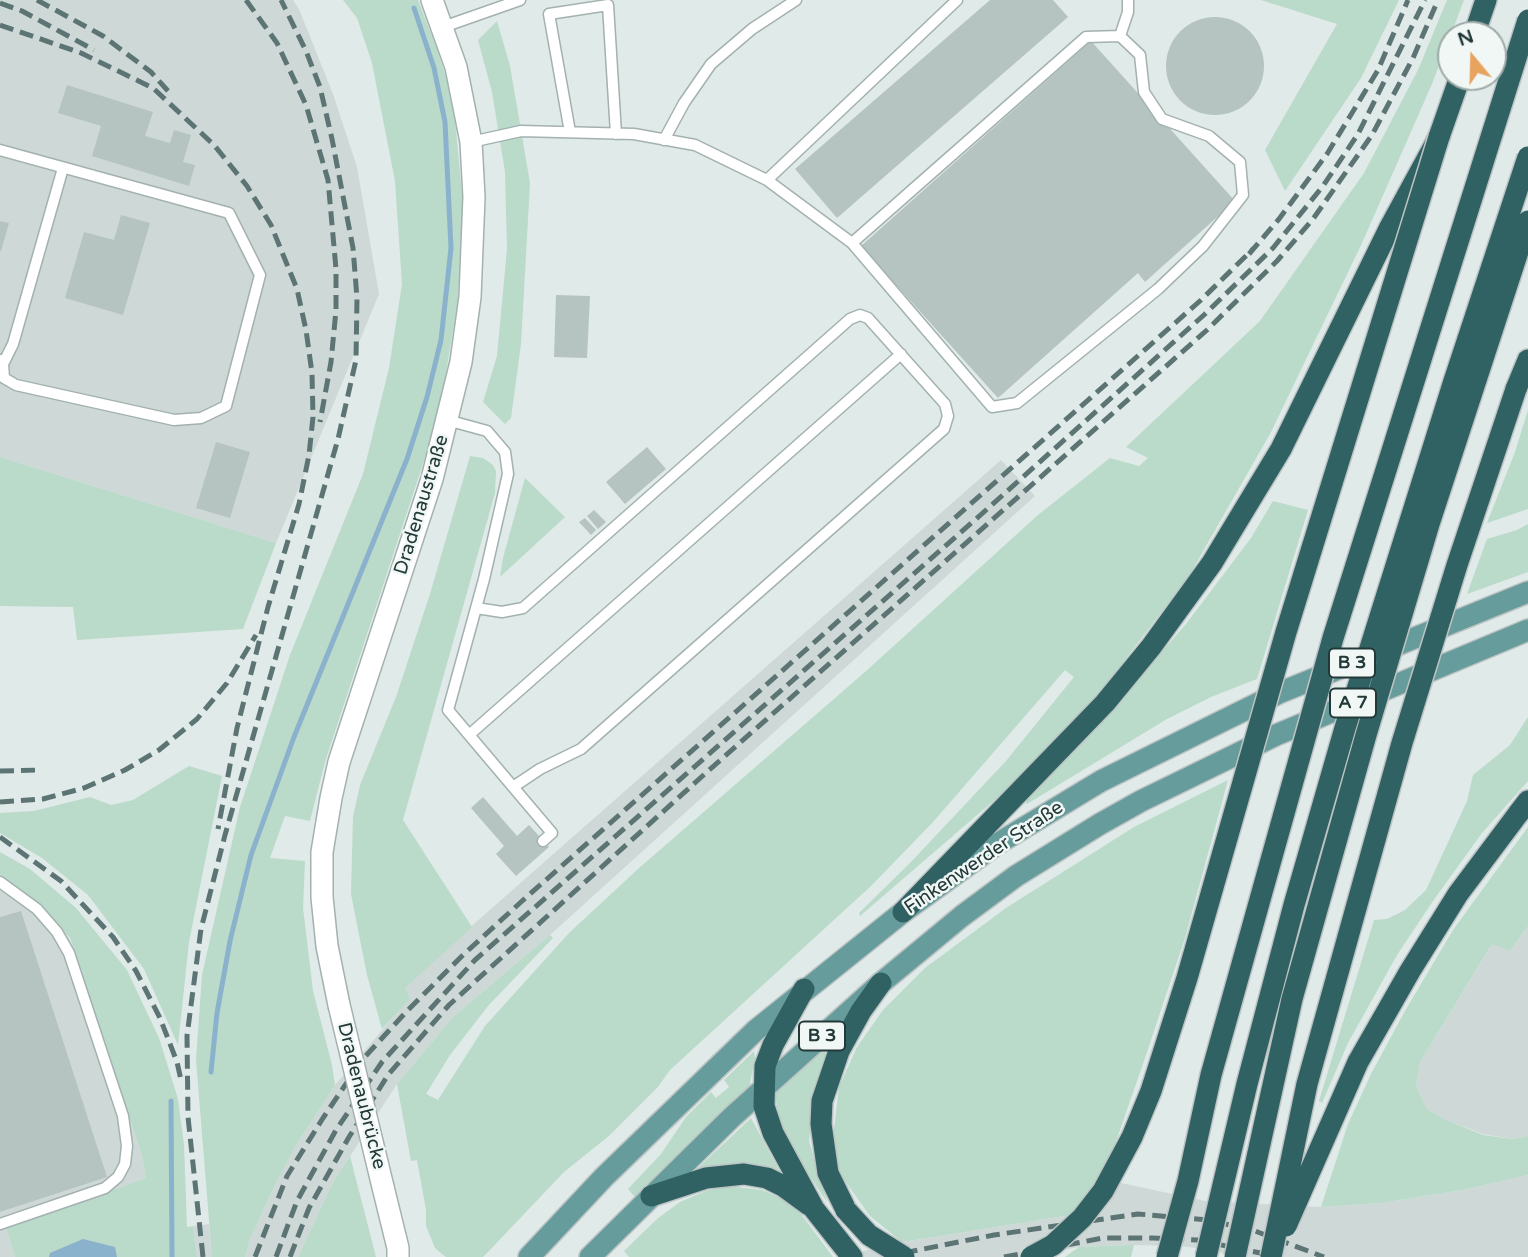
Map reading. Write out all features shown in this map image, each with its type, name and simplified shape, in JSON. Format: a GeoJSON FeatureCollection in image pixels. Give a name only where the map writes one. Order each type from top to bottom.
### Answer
{"type":"FeatureCollection","features":[{"type":"Feature","properties":{"kind":"highway"},"geometry":{"type":"LineString","coordinates":[[1479,21],[1486,0]]}},
{"type":"Feature","properties":{"kind":"highway","name":"A 7"},"geometry":{"type":"LineString","coordinates":[[1167,1257],[1188,1181],[1211,1075],[1333,638],[1528,20]]}},
{"type":"Feature","properties":{"kind":"highway"},"geometry":{"type":"LineString","coordinates":[[1031,1257],[1053,1245],[1082,1217],[1103,1191],[1132,1137],[1151,1091],[1188,978],[1286,632],[1455,91]]}},
{"type":"Feature","properties":{"kind":"highway"},"geometry":{"type":"LineString","coordinates":[[903,912],[1105,703],[1151,647],[1212,564],[1281,449],[1390,227],[1439,137]]}},
{"type":"Feature","properties":{"kind":"highway","name":"A 7"},"geometry":{"type":"LineString","coordinates":[[1206,1257],[1247,1084],[1294,905],[1345,728],[1454,381],[1528,157]]}},
{"type":"Feature","properties":{"kind":"highway","name":"A 7"},"geometry":{"type":"LineString","coordinates":[[1235,1257],[1292,999],[1366,734],[1429,524],[1528,221]]}},
{"type":"Feature","properties":{"kind":"highway"},"geometry":{"type":"LineString","coordinates":[[1272,1257],[1307,1084],[1399,755],[1457,565],[1528,360]]}},
{"type":"Feature","properties":{"kind":"highway"},"geometry":{"type":"LineString","coordinates":[[1272,1257],[1358,1062],[1458,894],[1523,807]]}},
{"type":"Feature","properties":{"kind":"highway"},"geometry":{"type":"LineString","coordinates":[[881,983],[839,1051],[822,1101],[821,1124],[828,1173],[846,1210],[869,1235],[904,1257]]}},
{"type":"Feature","properties":{"kind":"highway"},"geometry":{"type":"LineString","coordinates":[[804,989],[773,1045],[765,1066],[764,1106],[773,1133],[814,1209],[852,1257]]}},
{"type":"Feature","properties":{"kind":"highway"},"geometry":{"type":"LineString","coordinates":[[651,1196],[706,1178],[744,1174],[775,1182],[814,1209]]}},
{"type":"Feature","properties":{"kind":"main road","name":"Finkenwerder Straße"},"geometry":{"type":"LineString","coordinates":[[529,1256],[604,1177],[716,1068],[804,989],[958,871],[1048,811],[1184,738],[1279,692],[1528,592]]}},
{"type":"Feature","properties":{"kind":"main road","name":"Finkenwerder Straße"},"geometry":{"type":"LineString","coordinates":[[590,1257],[651,1196],[881,983],[962,916],[1016,876],[1131,807],[1276,734],[1528,629]]}},
{"type":"Feature","properties":{"kind":"street","name":"Dradenaustraße"},"geometry":{"type":"LineString","coordinates":[[340,1005],[327,946],[322,897],[322,852],[331,798],[340,762],[432,479],[461,362],[472,266],[474,198],[471,142],[456,67],[432,0]]}},
{"type":"Feature","properties":{"kind":"street","name":"Dradenaubrücke"},"geometry":{"type":"LineString","coordinates":[[340,1005],[401,1254]]}},
{"type":"Feature","properties":{"kind":"lane"},"geometry":{"type":"LineString","coordinates":[[443,27],[520,0]]}},
{"type":"Feature","properties":{"kind":"lane"},"geometry":{"type":"LineString","coordinates":[[664,139],[684,103],[711,64],[752,29],[796,0]]}},
{"type":"Feature","properties":{"kind":"lane"},"geometry":{"type":"LineString","coordinates":[[767,180],[957,0]]}},
{"type":"Feature","properties":{"kind":"lane"},"geometry":{"type":"LineString","coordinates":[[1120,36],[1128,12],[1128,0]]}},
{"type":"Feature","properties":{"kind":"lane"},"geometry":{"type":"LineString","coordinates":[[570,132],[549,14],[608,5],[617,134]]}},
{"type":"Feature","properties":{"kind":"lane"},"geometry":{"type":"LineString","coordinates":[[471,142],[521,131],[617,134],[664,139],[695,145],[767,180],[852,243],[992,407],[1017,403],[1158,289],[1203,246],[1243,195],[1240,162],[1209,136],[1163,119],[1144,92],[1140,55],[1120,36],[1086,37],[852,243]]}},
{"type":"Feature","properties":{"kind":"lane"},"geometry":{"type":"LineString","coordinates":[[0,150],[229,214],[260,275],[226,406],[201,418],[174,420],[16,385],[4,378],[2,362],[13,344],[62,168]]}},
{"type":"Feature","properties":{"kind":"lane"},"geometry":{"type":"LineString","coordinates":[[476,608],[502,612],[523,608],[850,319],[860,315],[869,318],[945,404],[948,416],[944,429],[580,749],[540,769],[513,787]]}},
{"type":"Feature","properties":{"kind":"lane"},"geometry":{"type":"LineString","coordinates":[[469,735],[901,354]]}},
{"type":"Feature","properties":{"kind":"lane"},"geometry":{"type":"LineString","coordinates":[[447,420],[487,431],[505,452],[508,463],[508,474],[476,608],[448,710],[552,833],[543,841]]}},
{"type":"Feature","properties":{"kind":"lane"},"geometry":{"type":"LineString","coordinates":[[0,882],[37,909],[57,932],[69,953],[123,1116],[127,1146],[125,1164],[118,1177],[105,1188],[0,1224]]}},
{"type":"Feature","properties":{"kind":"shaded area"},"geometry":{"type":"Polygon","coordinates":[[[0,0],[293,0],[299,9],[333,94],[357,167],[379,294],[276,543],[0,457],[0,0]]]}},
{"type":"Feature","properties":{"kind":"shaded area"},"geometry":{"type":"Polygon","coordinates":[[[1001,460],[1035,496],[550,935],[454,1016],[397,1084],[332,1184],[298,1257],[245,1257],[250,1239],[295,1147],[335,1085],[409,999],[404,988],[1001,460]]]}},
{"type":"Feature","properties":{"kind":"shaded area"},"geometry":{"type":"Polygon","coordinates":[[[0,874],[35,901],[69,938],[142,1156],[146,1178],[6,1228],[15,1257],[0,1257],[0,874]]]}},
{"type":"Feature","properties":{"kind":"shaded area"},"geometry":{"type":"Polygon","coordinates":[[[1528,926],[1528,1136],[1513,1139],[1483,1134],[1446,1120],[1427,1109],[1416,1086],[1420,1062],[1493,943],[1510,951],[1528,926]]]}},
{"type":"Feature","properties":{"kind":"shaded area"},"geometry":{"type":"Polygon","coordinates":[[[1084,1175],[1205,1201],[1321,1207],[1381,1203],[1462,1190],[1528,1175],[1528,1257],[1237,1257],[1180,1246],[1134,1245],[1079,1247],[1026,1257],[839,1257],[902,1242],[1071,1215],[1084,1175]]]}},
{"type":"Feature","properties":{"kind":"shaded area"},"geometry":{"type":"Polygon","coordinates":[[[209,1224],[212,1257],[197,1257],[193,1226],[209,1224]]]}},
{"type":"Feature","properties":{"kind":"green space"},"geometry":{"type":"Polygon","coordinates":[[[343,0],[418,0],[437,49],[453,99],[463,205],[458,300],[439,415],[325,762],[310,821],[285,816],[270,858],[305,861],[303,908],[313,991],[335,1085],[295,1147],[274,1187],[250,1239],[245,1257],[212,1257],[196,1060],[202,975],[240,807],[290,655],[363,474],[389,368],[402,284],[395,181],[372,63],[357,18],[343,0]]]}},
{"type":"Feature","properties":{"kind":"green space"},"geometry":{"type":"Polygon","coordinates":[[[1261,0],[1399,0],[1361,78],[1285,191],[1265,150],[1337,24],[1261,0]]]}},
{"type":"Feature","properties":{"kind":"green space"},"geometry":{"type":"Polygon","coordinates":[[[1447,0],[1464,0],[1456,21],[1438,21],[1447,0]]]}},
{"type":"Feature","properties":{"kind":"green space"},"geometry":{"type":"Polygon","coordinates":[[[497,21],[510,66],[530,183],[521,344],[511,418],[505,424],[483,402],[497,356],[507,249],[505,172],[492,92],[478,40],[497,21]]]}},
{"type":"Feature","properties":{"kind":"green space"},"geometry":{"type":"Polygon","coordinates":[[[1437,24],[1437,71],[1432,84],[1362,243],[1271,432],[1189,576],[1101,691],[1013,784],[860,916],[859,913],[1006,761],[1074,677],[1065,670],[933,822],[871,886],[670,1070],[657,1088],[610,1135],[564,1172],[483,1257],[446,1257],[442,1254],[435,1248],[426,1226],[426,1210],[417,1160],[411,1161],[397,1084],[454,1016],[550,935],[553,938],[488,1006],[450,1055],[426,1094],[438,1100],[485,1026],[569,933],[638,869],[865,672],[1038,515],[1110,458],[1139,466],[1148,458],[1126,447],[1260,321],[1364,173],[1418,70],[1437,24]]]}},
{"type":"Feature","properties":{"kind":"green space"},"geometry":{"type":"Polygon","coordinates":[[[1528,410],[1528,509],[1487,523],[1515,452],[1528,410]]]}},
{"type":"Feature","properties":{"kind":"green space"},"geometry":{"type":"Polygon","coordinates":[[[470,456],[483,458],[493,465],[496,471],[495,493],[403,820],[472,927],[405,988],[410,999],[382,1029],[367,975],[351,894],[353,817],[360,785],[396,697],[430,594],[470,456]]]}},
{"type":"Feature","properties":{"kind":"green space"},"geometry":{"type":"Polygon","coordinates":[[[0,457],[276,543],[243,629],[77,640],[73,607],[0,606],[0,457]]]}},
{"type":"Feature","properties":{"kind":"green space"},"geometry":{"type":"Polygon","coordinates":[[[525,478],[565,517],[500,577],[503,558],[525,478]]]}},
{"type":"Feature","properties":{"kind":"green space"},"geometry":{"type":"Polygon","coordinates":[[[1273,501],[1308,510],[1257,679],[1211,697],[1167,719],[1027,804],[1025,800],[1093,731],[1186,624],[1251,538],[1273,501]]]}},
{"type":"Feature","properties":{"kind":"green space"},"geometry":{"type":"Polygon","coordinates":[[[1528,524],[1528,572],[1467,594],[1487,539],[1528,524]]]}},
{"type":"Feature","properties":{"kind":"green space"},"geometry":{"type":"Polygon","coordinates":[[[1528,717],[1528,781],[1482,833],[1397,955],[1348,1043],[1322,1103],[1319,1101],[1374,920],[1387,919],[1405,910],[1426,890],[1467,801],[1473,775],[1510,745],[1528,717]]]}},
{"type":"Feature","properties":{"kind":"green space"},"geometry":{"type":"Polygon","coordinates":[[[189,766],[222,776],[189,942],[178,1045],[144,969],[88,895],[42,858],[0,833],[0,813],[34,811],[90,797],[111,805],[133,800],[189,766]]]}},
{"type":"Feature","properties":{"kind":"green space"},"geometry":{"type":"Polygon","coordinates":[[[1228,780],[1185,938],[1145,1058],[1112,1153],[1087,1196],[1071,1215],[902,1242],[870,1216],[840,1174],[833,1138],[839,1087],[857,1047],[883,1010],[925,968],[1006,908],[1134,827],[1228,780]]]}},
{"type":"Feature","properties":{"kind":"green space"},"geometry":{"type":"Polygon","coordinates":[[[1528,827],[1528,926],[1510,951],[1492,944],[1420,1062],[1416,1086],[1427,1109],[1446,1120],[1483,1135],[1513,1139],[1528,1136],[1528,1175],[1462,1190],[1381,1203],[1321,1207],[1348,1124],[1405,1011],[1453,930],[1528,827]]]}},
{"type":"Feature","properties":{"kind":"green space"},"geometry":{"type":"Polygon","coordinates":[[[0,852],[30,869],[76,908],[127,970],[159,1038],[178,1099],[184,1145],[187,1227],[193,1226],[197,1257],[15,1257],[6,1228],[146,1178],[142,1156],[70,938],[35,901],[0,874],[0,852]]]}},
{"type":"Feature","properties":{"kind":"green space"},"geometry":{"type":"Polygon","coordinates":[[[833,1042],[814,1089],[809,1141],[827,1202],[787,1142],[775,1094],[833,1042]]]}},
{"type":"Feature","properties":{"kind":"green space"},"geometry":{"type":"Polygon","coordinates":[[[754,1051],[749,1088],[635,1197],[628,1189],[661,1154],[686,1117],[711,1092],[716,1098],[729,1087],[724,1080],[754,1051]]]}},
{"type":"Feature","properties":{"kind":"green space"},"geometry":{"type":"Polygon","coordinates":[[[751,1118],[780,1172],[745,1166],[698,1168],[751,1118]]]}},
{"type":"Feature","properties":{"kind":"green space"},"geometry":{"type":"Polygon","coordinates":[[[350,1156],[376,1257],[298,1257],[332,1184],[350,1156]]]}},
{"type":"Feature","properties":{"kind":"green space"},"geometry":{"type":"Polygon","coordinates":[[[728,1186],[762,1190],[782,1199],[798,1210],[833,1257],[629,1257],[624,1251],[657,1219],[680,1202],[706,1191],[728,1186]]]}},
{"type":"Feature","properties":{"kind":"green space"},"geometry":{"type":"Polygon","coordinates":[[[1134,1245],[1131,1257],[1065,1257],[1079,1247],[1134,1245]]]}},
{"type":"Feature","properties":{"kind":"water"},"geometry":{"type":"Polygon","coordinates":[[[83,1239],[115,1247],[117,1257],[49,1257],[50,1253],[83,1239]]]}},
{"type":"Feature","properties":{"kind":"building"},"geometry":{"type":"Polygon","coordinates":[[[990,0],[1053,0],[1068,17],[837,218],[795,169],[990,0]]]}},
{"type":"Feature","properties":{"kind":"building"},"geometry":{"type":"Polygon","coordinates":[[[1205,17],[1225,17],[1250,31],[1261,47],[1264,66],[1261,85],[1250,101],[1225,115],[1205,115],[1188,107],[1174,93],[1166,76],[1166,56],[1174,39],[1188,25],[1205,17]]]}},
{"type":"Feature","properties":{"kind":"building"},"geometry":{"type":"Polygon","coordinates":[[[1091,41],[1235,201],[1145,282],[1138,273],[998,398],[861,246],[1091,41]]]}},
{"type":"Feature","properties":{"kind":"building"},"geometry":{"type":"Polygon","coordinates":[[[67,85],[153,112],[145,136],[170,143],[174,130],[191,135],[183,162],[195,165],[189,186],[92,156],[101,126],[58,113],[67,85]]]}},
{"type":"Feature","properties":{"kind":"building"},"geometry":{"type":"Polygon","coordinates":[[[121,215],[150,223],[123,315],[65,298],[84,232],[114,240],[121,215]]]}},
{"type":"Feature","properties":{"kind":"building"},"geometry":{"type":"Polygon","coordinates":[[[0,221],[9,223],[1,251],[0,251],[0,221]]]}},
{"type":"Feature","properties":{"kind":"building"},"geometry":{"type":"Polygon","coordinates":[[[556,295],[590,296],[587,358],[554,357],[556,295]]]}},
{"type":"Feature","properties":{"kind":"building"},"geometry":{"type":"Polygon","coordinates":[[[216,442],[250,452],[230,518],[196,508],[216,442]]]}},
{"type":"Feature","properties":{"kind":"building"},"geometry":{"type":"Polygon","coordinates":[[[647,447],[666,469],[625,504],[606,482],[647,447]]]}},
{"type":"Feature","properties":{"kind":"building"},"geometry":{"type":"Polygon","coordinates":[[[594,510],[606,522],[598,529],[587,516],[594,510]]]}},
{"type":"Feature","properties":{"kind":"building"},"geometry":{"type":"Polygon","coordinates":[[[585,518],[596,530],[591,535],[579,522],[585,518]]]}},
{"type":"Feature","properties":{"kind":"building"},"geometry":{"type":"Polygon","coordinates":[[[483,797],[517,836],[529,825],[549,847],[516,876],[496,854],[504,846],[471,808],[483,797]]]}},
{"type":"Feature","properties":{"kind":"building"},"geometry":{"type":"Polygon","coordinates":[[[21,911],[107,1177],[0,1212],[0,917],[21,911]]]}},
{"type":"Feature","properties":{"kind":"waterway"},"geometry":{"type":"LineString","coordinates":[[211,1072],[217,1013],[230,941],[251,855],[294,737],[407,459],[427,397],[441,340],[451,248],[445,122],[434,68],[414,8]]}},
{"type":"Feature","properties":{"kind":"waterway"},"geometry":{"type":"LineString","coordinates":[[171,1101],[172,1257]]}},
{"type":"Feature","properties":{"kind":"railway"},"geometry":{"type":"LineString","coordinates":[[37,0],[103,36],[151,72],[168,91]]}},
{"type":"Feature","properties":{"kind":"railway"},"geometry":{"type":"LineString","coordinates":[[246,0],[277,43],[306,105],[328,180],[336,269],[336,310],[331,362],[320,422]]}},
{"type":"Feature","properties":{"kind":"railway"},"geometry":{"type":"LineString","coordinates":[[203,1257],[188,1117],[187,1036],[201,929],[225,835],[338,439],[356,360],[357,298],[353,248],[332,139],[320,87],[281,0]]}},
{"type":"Feature","properties":{"kind":"railway"},"geometry":{"type":"LineString","coordinates":[[1249,254],[1279,219],[1327,154],[1378,70],[1408,0]]}},
{"type":"Feature","properties":{"kind":"railway"},"geometry":{"type":"LineString","coordinates":[[276,1257],[297,1201],[336,1130],[382,1062],[475,960],[976,519],[1205,314],[1273,248],[1323,186],[1358,134],[1425,0]]}},
{"type":"Feature","properties":{"kind":"railway"},"geometry":{"type":"LineString","coordinates":[[290,1257],[309,1208],[388,1075],[449,1005],[708,771],[1207,330],[1277,261],[1313,219],[1372,135],[1413,58],[1438,0]]}},
{"type":"Feature","properties":{"kind":"railway"},"geometry":{"type":"LineString","coordinates":[[0,3],[22,11],[94,50]]}},
{"type":"Feature","properties":{"kind":"railway"},"geometry":{"type":"LineString","coordinates":[[0,25],[81,53],[153,88],[214,145],[247,186],[271,225],[297,289],[312,373],[313,417],[309,455],[299,504],[268,607],[237,728],[218,829]]}},
{"type":"Feature","properties":{"kind":"railway"},"geometry":{"type":"LineString","coordinates":[[255,1257],[287,1176],[362,1060],[407,1011],[521,902],[1201,300],[1256,246]]}},
{"type":"Feature","properties":{"kind":"railway"},"geometry":{"type":"LineString","coordinates":[[0,802],[43,799],[84,788],[125,770],[159,750],[197,719],[227,683],[256,635]]}},
{"type":"Feature","properties":{"kind":"railway"},"geometry":{"type":"LineString","coordinates":[[0,771],[40,770]]}},
{"type":"Feature","properties":{"kind":"railway"},"geometry":{"type":"LineString","coordinates":[[0,837],[61,881],[113,937],[136,971],[160,1018],[181,1080]]}},
{"type":"Feature","properties":{"kind":"railway"},"geometry":{"type":"LineString","coordinates":[[883,1257],[994,1235],[1138,1214],[1208,1220],[1255,1231],[1324,1257]]}},
{"type":"Feature","properties":{"kind":"railway"},"geometry":{"type":"LineString","coordinates":[[1004,1257],[1103,1238],[1197,1240],[1280,1257]]}}]}
